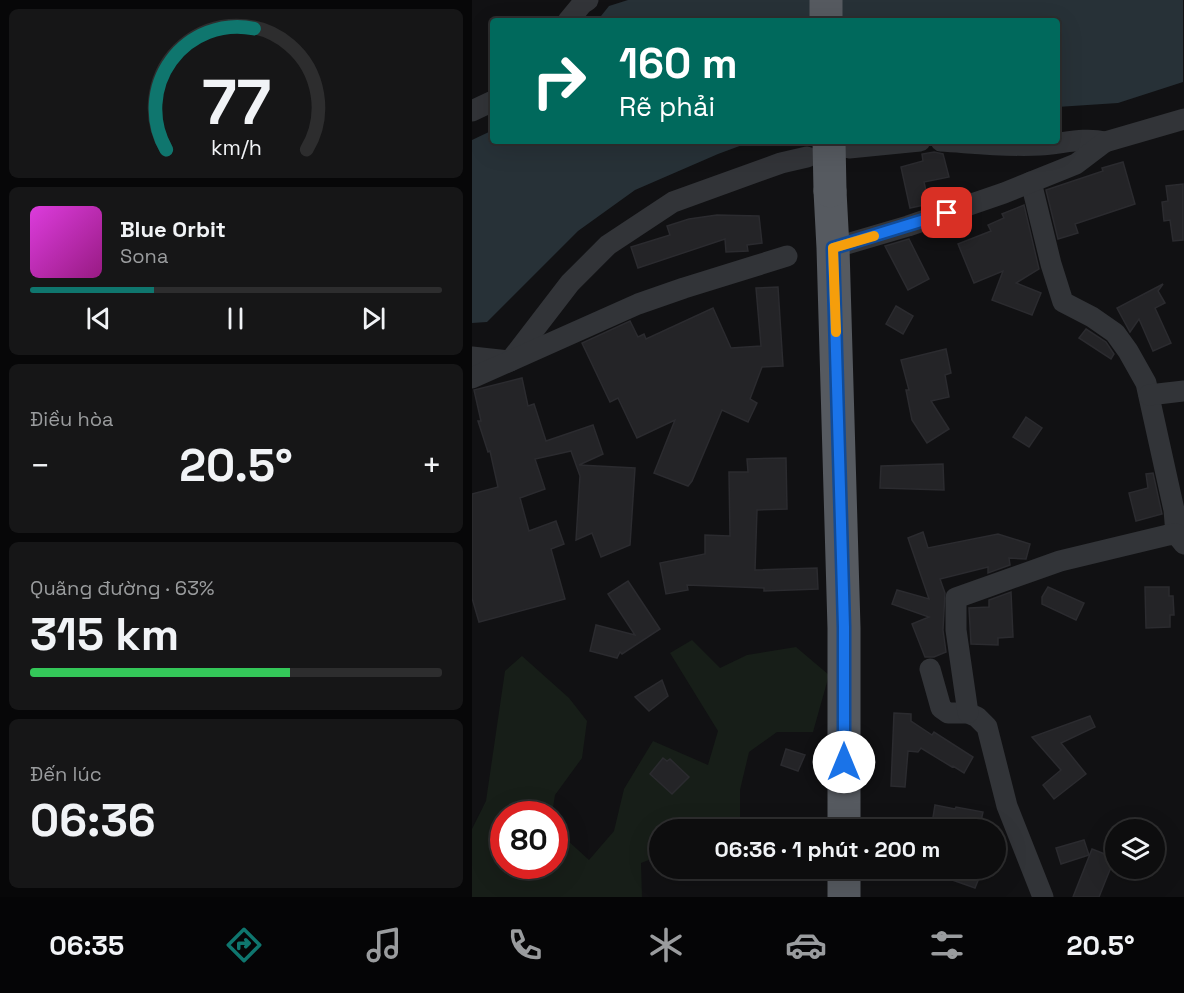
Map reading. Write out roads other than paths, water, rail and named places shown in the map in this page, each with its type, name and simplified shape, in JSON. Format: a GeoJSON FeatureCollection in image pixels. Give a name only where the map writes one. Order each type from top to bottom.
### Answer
{"type":"FeatureCollection","features":[{"type":"Feature","properties":{"kind":"highway"},"geometry":{"type":"LineString","coordinates":[[826,0],[826,18]]}},
{"type":"Feature","properties":{"kind":"highway"},"geometry":{"type":"LineString","coordinates":[[828,149],[844,627],[844,819]]}},
{"type":"Feature","properties":{"kind":"highway"},"geometry":{"type":"LineString","coordinates":[[844,879],[844,897]]}},
{"type":"Feature","properties":{"kind":"street"},"geometry":{"type":"LineString","coordinates":[[570,18],[588,0]]}},
{"type":"Feature","properties":{"kind":"street"},"geometry":{"type":"LineString","coordinates":[[472,111],[490,102]]}},
{"type":"Feature","properties":{"kind":"street"},"geometry":{"type":"LineString","coordinates":[[833,248],[908,226],[1031,182],[1076,164],[1105,142],[1183,119]]}},
{"type":"Feature","properties":{"kind":"street"},"geometry":{"type":"LineString","coordinates":[[1060,142],[1093,139],[1105,142]]}},
{"type":"Feature","properties":{"kind":"street"},"geometry":{"type":"LineString","coordinates":[[510,361],[570,283],[608,245],[673,202],[781,163],[828,149],[886,144]]}},
{"type":"Feature","properties":{"kind":"street"},"geometry":{"type":"LineString","coordinates":[[1014,144],[1047,144]]}},
{"type":"Feature","properties":{"kind":"street"},"geometry":{"type":"LineString","coordinates":[[1031,182],[1051,264],[1063,302],[1092,317],[1114,333],[1128,351],[1146,383],[1179,539]]}},
{"type":"Feature","properties":{"kind":"street"},"geometry":{"type":"LineString","coordinates":[[472,378],[638,304],[787,255]]}},
{"type":"Feature","properties":{"kind":"street"},"geometry":{"type":"LineString","coordinates":[[472,357],[510,361]]}},
{"type":"Feature","properties":{"kind":"street"},"geometry":{"type":"LineString","coordinates":[[1149,396],[1183,391]]}},
{"type":"Feature","properties":{"kind":"street"},"geometry":{"type":"LineString","coordinates":[[968,713],[956,630],[956,598],[1060,561],[1168,534],[1179,539]]}},
{"type":"Feature","properties":{"kind":"street"},"geometry":{"type":"LineString","coordinates":[[930,669],[942,708],[948,713],[968,713],[977,717],[987,727],[1007,806],[1043,897]]}}]}
